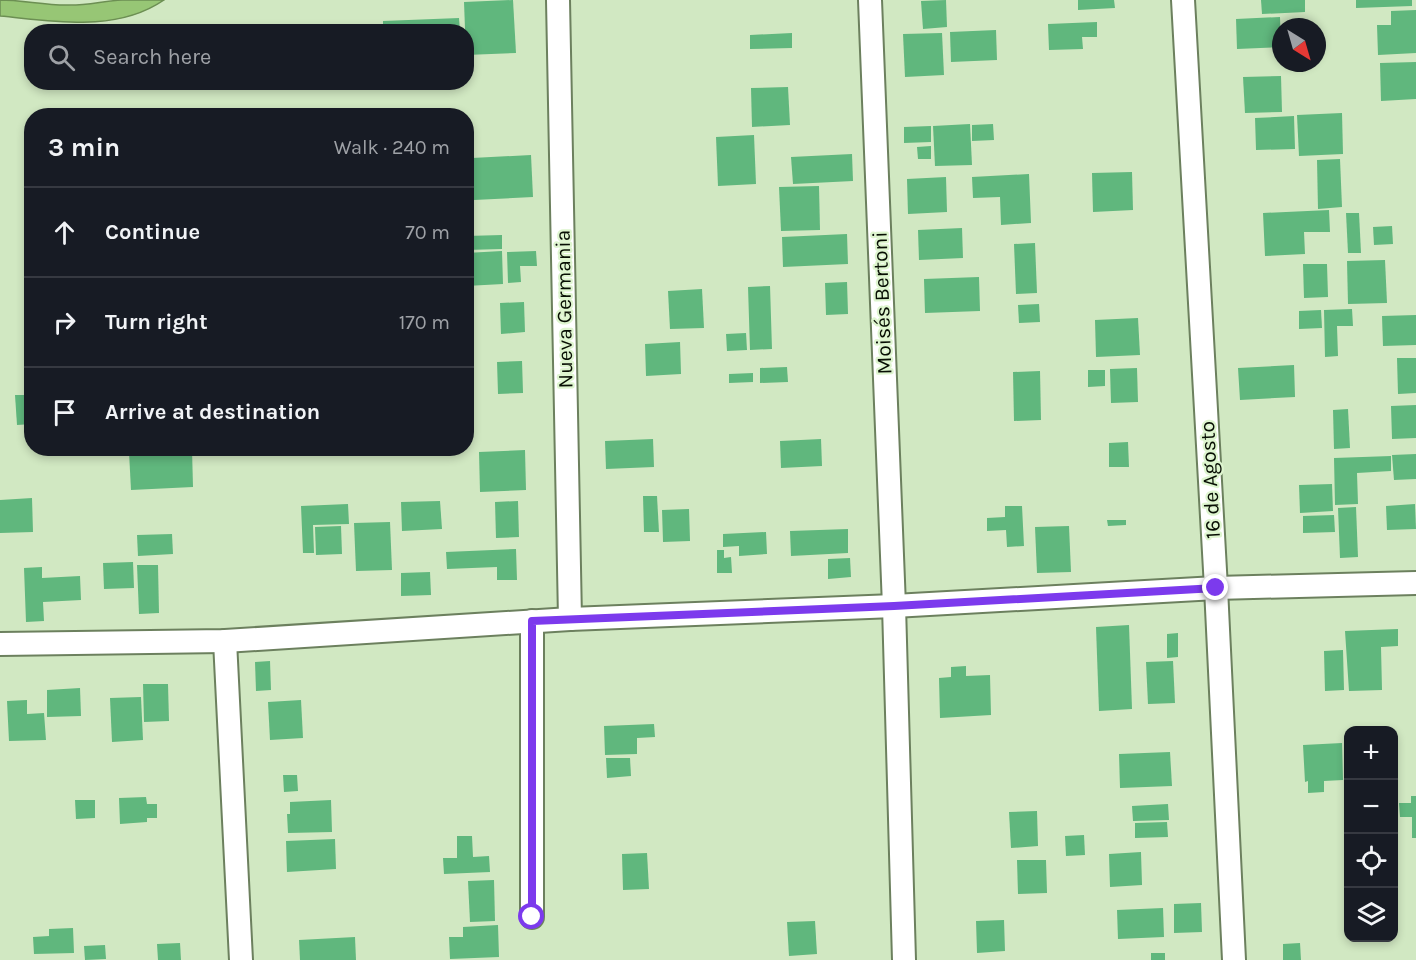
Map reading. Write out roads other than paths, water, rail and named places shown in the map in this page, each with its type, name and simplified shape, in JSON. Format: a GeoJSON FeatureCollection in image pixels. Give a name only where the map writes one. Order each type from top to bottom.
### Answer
{"type":"FeatureCollection","features":[{"type":"Feature","properties":{"kind":"street","name":"Nueva Germania"},"geometry":{"type":"LineString","coordinates":[[558,0],[570,619]]}},
{"type":"Feature","properties":{"kind":"street","name":"Moisés Bertoni"},"geometry":{"type":"LineString","coordinates":[[870,0],[894,606],[904,960]]}},
{"type":"Feature","properties":{"kind":"street","name":"16 de Agosto"},"geometry":{"type":"LineString","coordinates":[[1183,0],[1234,960]]}},
{"type":"Feature","properties":{"kind":"street"},"geometry":{"type":"LineString","coordinates":[[0,644],[225,641],[570,619],[894,606],[1216,588],[1416,583]]}},
{"type":"Feature","properties":{"kind":"street"},"geometry":{"type":"LineString","coordinates":[[532,621],[532,917]]}},
{"type":"Feature","properties":{"kind":"street"},"geometry":{"type":"LineString","coordinates":[[225,641],[241,960]]}}]}
